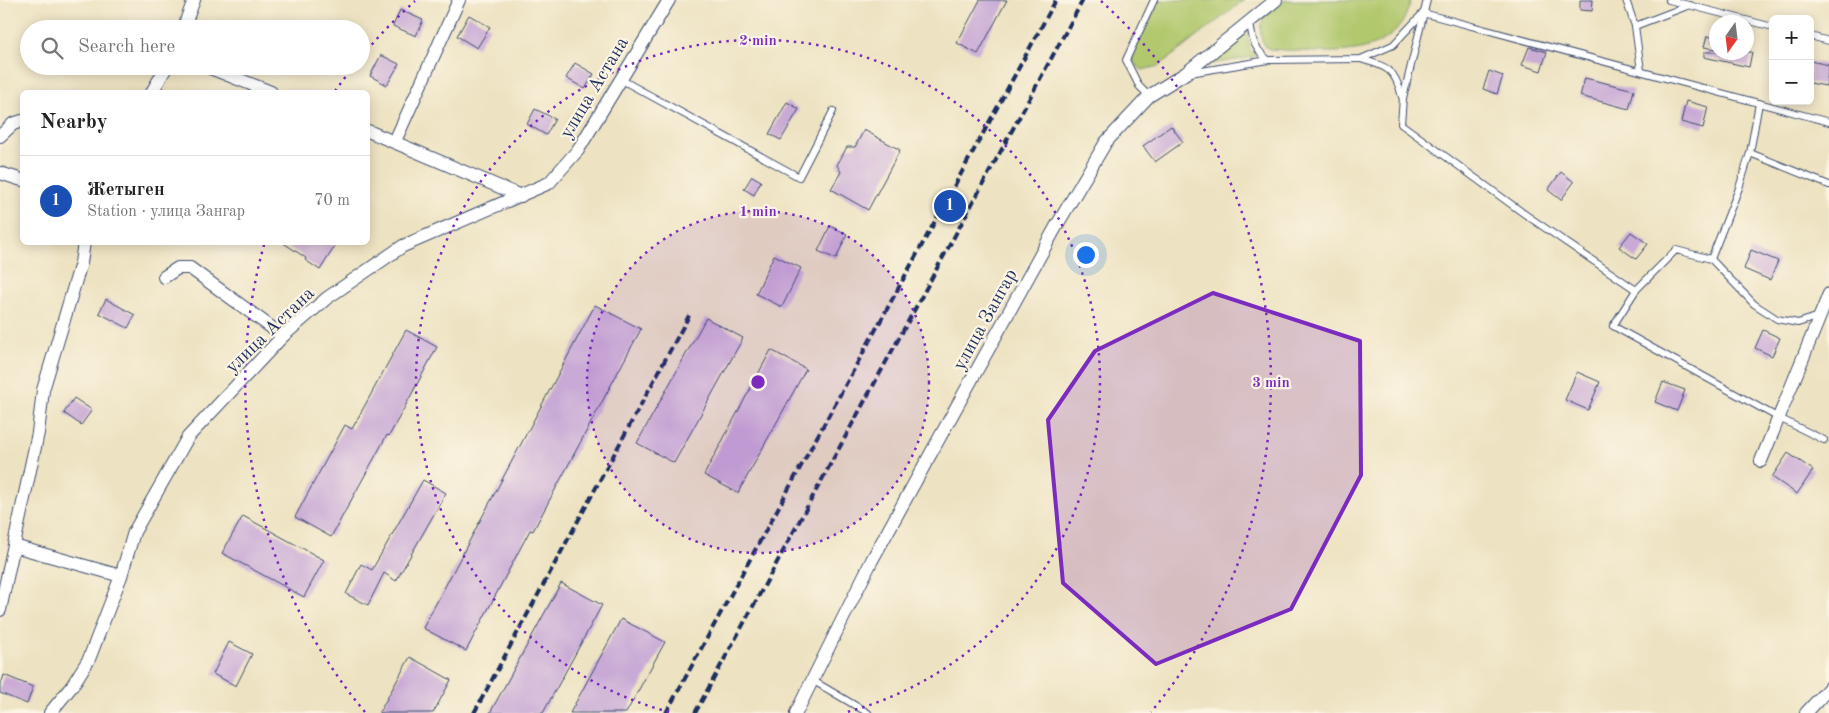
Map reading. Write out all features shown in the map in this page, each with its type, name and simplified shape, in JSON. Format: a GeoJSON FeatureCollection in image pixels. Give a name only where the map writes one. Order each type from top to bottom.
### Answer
{"type":"FeatureCollection","features":[{"type":"Feature","properties":{"kind":"street"},"geometry":{"type":"LineString","coordinates":[[186,20],[194,0]]}},
{"type":"Feature","properties":{"kind":"street"},"geometry":{"type":"LineString","coordinates":[[394,141],[459,0]]}},
{"type":"Feature","properties":{"kind":"street","name":"улица Астана"},"geometry":{"type":"LineString","coordinates":[[50,713],[72,686],[89,659],[122,576],[134,532],[188,437],[283,336],[327,298],[403,246],[549,183],[578,150],[669,0]]}},
{"type":"Feature","properties":{"kind":"street","name":"улица Зангар"},"geometry":{"type":"LineString","coordinates":[[796,713],[872,560],[1057,225],[1106,142],[1149,96],[1186,74],[1276,0]]}},
{"type":"Feature","properties":{"kind":"street"},"geometry":{"type":"LineString","coordinates":[[153,90],[162,75]]}},
{"type":"Feature","properties":{"kind":"street"},"geometry":{"type":"LineString","coordinates":[[228,75],[266,90]]}},
{"type":"Feature","properties":{"kind":"street"},"geometry":{"type":"LineString","coordinates":[[0,136],[13,124],[20,122]]}},
{"type":"Feature","properties":{"kind":"street"},"geometry":{"type":"LineString","coordinates":[[370,131],[521,196]]}},
{"type":"Feature","properties":{"kind":"street"},"geometry":{"type":"LineString","coordinates":[[0,174],[20,179]]}},
{"type":"Feature","properties":{"kind":"street"},"geometry":{"type":"LineString","coordinates":[[0,610],[38,433],[43,390],[81,263],[84,245]]}},
{"type":"Feature","properties":{"kind":"street"},"geometry":{"type":"LineString","coordinates":[[164,277],[178,268],[190,268],[283,336]]}},
{"type":"Feature","properties":{"kind":"street"},"geometry":{"type":"LineString","coordinates":[[1761,460],[1778,417],[1824,320],[1829,294]]}},
{"type":"Feature","properties":{"kind":"street"},"geometry":{"type":"LineString","coordinates":[[14,546],[122,576]]}},
{"type":"Feature","properties":{"kind":"street"},"geometry":{"type":"LineString","coordinates":[[1806,713],[1829,688]]}},
{"type":"Feature","properties":{"kind":"lane"},"geometry":{"type":"LineString","coordinates":[[1149,96],[1139,86],[1126,60],[1154,0]]}},
{"type":"Feature","properties":{"kind":"lane"},"geometry":{"type":"LineString","coordinates":[[1427,0],[1403,98],[1401,124],[1526,215],[1636,290]]}},
{"type":"Feature","properties":{"kind":"lane"},"geometry":{"type":"LineString","coordinates":[[1626,0],[1635,26],[1641,72]]}},
{"type":"Feature","properties":{"kind":"lane"},"geometry":{"type":"LineString","coordinates":[[1669,0],[1769,26]]}},
{"type":"Feature","properties":{"kind":"lane"},"geometry":{"type":"LineString","coordinates":[[1635,26],[1690,5]]}},
{"type":"Feature","properties":{"kind":"lane"},"geometry":{"type":"LineString","coordinates":[[1361,59],[1393,45],[1423,13]]}},
{"type":"Feature","properties":{"kind":"lane"},"geometry":{"type":"LineString","coordinates":[[1423,13],[1829,122]]}},
{"type":"Feature","properties":{"kind":"lane"},"geometry":{"type":"LineString","coordinates":[[1250,21],[1252,41],[1258,51],[1268,60]]}},
{"type":"Feature","properties":{"kind":"lane"},"geometry":{"type":"LineString","coordinates":[[1814,37],[1829,41]]}},
{"type":"Feature","properties":{"kind":"lane"},"geometry":{"type":"LineString","coordinates":[[1186,74],[1268,60],[1361,59],[1387,67],[1398,82],[1403,98]]}},
{"type":"Feature","properties":{"kind":"lane"},"geometry":{"type":"LineString","coordinates":[[620,79],[799,177],[833,111]]}},
{"type":"Feature","properties":{"kind":"lane"},"geometry":{"type":"LineString","coordinates":[[1711,259],[1739,188],[1750,153],[1758,103]]}},
{"type":"Feature","properties":{"kind":"lane"},"geometry":{"type":"LineString","coordinates":[[1750,153],[1829,185]]}},
{"type":"Feature","properties":{"kind":"lane"},"geometry":{"type":"LineString","coordinates":[[1824,320],[1798,323],[1777,319],[1754,304],[1711,259],[1676,250],[1636,290],[1614,326],[1778,417],[1824,440]]}},
{"type":"Feature","properties":{"kind":"lane"},"geometry":{"type":"LineString","coordinates":[[812,680],[868,713]]}},
{"type":"Feature","properties":{"kind":"highlighted area"},"geometry":{"type":"Polygon","coordinates":[[[1213,293],[1360,341],[1361,475],[1291,609],[1156,664],[1063,583],[1048,420],[1095,351],[1213,293]]]}},
{"type":"Feature","properties":{"kind":"green space"},"geometry":{"type":"Polygon","coordinates":[[[1160,0],[1244,0],[1159,66],[1142,70],[1134,63],[1132,56],[1160,0]]]}},
{"type":"Feature","properties":{"kind":"green space"},"geometry":{"type":"Polygon","coordinates":[[[1285,0],[1411,0],[1403,21],[1392,34],[1377,43],[1361,49],[1324,52],[1270,49],[1264,46],[1260,30],[1261,24],[1267,14],[1285,0]]]}},
{"type":"Feature","properties":{"kind":"green space"},"geometry":{"type":"Polygon","coordinates":[[[1247,28],[1250,50],[1258,56],[1207,65],[1247,28]]]}},
{"type":"Feature","properties":{"kind":"building"},"geometry":{"type":"Polygon","coordinates":[[[980,0],[1007,0],[978,54],[957,43],[980,0]]]}},
{"type":"Feature","properties":{"kind":"building"},"geometry":{"type":"Polygon","coordinates":[[[1580,0],[1593,0],[1592,11],[1580,10],[1580,0]]]}},
{"type":"Feature","properties":{"kind":"building"},"geometry":{"type":"Polygon","coordinates":[[[400,10],[423,20],[416,36],[393,26],[400,10]]]}},
{"type":"Feature","properties":{"kind":"building"},"geometry":{"type":"Polygon","coordinates":[[[469,15],[490,27],[477,48],[457,36],[469,15]]]}},
{"type":"Feature","properties":{"kind":"building"},"geometry":{"type":"Polygon","coordinates":[[[1707,36],[1709,36],[1709,48],[1704,47],[1707,36]]]}},
{"type":"Feature","properties":{"kind":"building"},"geometry":{"type":"Polygon","coordinates":[[[1529,47],[1547,52],[1541,71],[1522,65],[1529,47]]]}},
{"type":"Feature","properties":{"kind":"building"},"geometry":{"type":"Polygon","coordinates":[[[1704,52],[1709,52],[1709,58],[1704,57],[1704,52]]]}},
{"type":"Feature","properties":{"kind":"building"},"geometry":{"type":"Polygon","coordinates":[[[381,55],[399,64],[387,85],[370,76],[381,55]]]}},
{"type":"Feature","properties":{"kind":"building"},"geometry":{"type":"Polygon","coordinates":[[[1718,60],[1750,60],[1749,67],[1718,60]]]}},
{"type":"Feature","properties":{"kind":"building"},"geometry":{"type":"Polygon","coordinates":[[[1814,62],[1829,65],[1826,86],[1814,84],[1814,62]]]}},
{"type":"Feature","properties":{"kind":"building"},"geometry":{"type":"Polygon","coordinates":[[[575,63],[594,74],[585,89],[566,78],[575,63]]]}},
{"type":"Feature","properties":{"kind":"building"},"geometry":{"type":"Polygon","coordinates":[[[1489,71],[1503,76],[1497,94],[1483,89],[1489,71]]]}},
{"type":"Feature","properties":{"kind":"building"},"geometry":{"type":"Polygon","coordinates":[[[1585,78],[1634,90],[1629,109],[1580,96],[1585,78]]]}},
{"type":"Feature","properties":{"kind":"building"},"geometry":{"type":"Polygon","coordinates":[[[1686,101],[1708,107],[1703,128],[1681,122],[1686,101]]]}},
{"type":"Feature","properties":{"kind":"building"},"geometry":{"type":"Polygon","coordinates":[[[787,102],[799,109],[781,140],[769,134],[787,102]]]}},
{"type":"Feature","properties":{"kind":"building"},"geometry":{"type":"Polygon","coordinates":[[[535,109],[555,119],[546,135],[527,124],[535,109]]]}},
{"type":"Feature","properties":{"kind":"building"},"geometry":{"type":"Polygon","coordinates":[[[1171,126],[1183,142],[1155,162],[1143,146],[1171,126]]]}},
{"type":"Feature","properties":{"kind":"building"},"geometry":{"type":"Polygon","coordinates":[[[864,130],[900,150],[868,210],[831,189],[841,172],[837,165],[847,147],[855,147],[864,130]]]}},
{"type":"Feature","properties":{"kind":"building"},"geometry":{"type":"Polygon","coordinates":[[[1561,172],[1574,182],[1561,200],[1548,190],[1561,172]]]}},
{"type":"Feature","properties":{"kind":"building"},"geometry":{"type":"Polygon","coordinates":[[[752,176],[761,181],[754,195],[744,189],[752,176]]]}},
{"type":"Feature","properties":{"kind":"building"},"geometry":{"type":"Polygon","coordinates":[[[830,226],[847,234],[836,259],[818,251],[830,226]]]}},
{"type":"Feature","properties":{"kind":"building"},"geometry":{"type":"Polygon","coordinates":[[[1631,232],[1648,244],[1636,259],[1619,247],[1631,232]]]}},
{"type":"Feature","properties":{"kind":"building"},"geometry":{"type":"Polygon","coordinates":[[[286,245],[335,246],[320,270],[305,260],[306,258],[286,245]]]}},
{"type":"Feature","properties":{"kind":"building"},"geometry":{"type":"Polygon","coordinates":[[[1751,250],[1778,261],[1770,280],[1744,269],[1751,250]]]}},
{"type":"Feature","properties":{"kind":"building"},"geometry":{"type":"Polygon","coordinates":[[[774,255],[801,268],[782,307],[756,294],[774,255]]]}},
{"type":"Feature","properties":{"kind":"building"},"geometry":{"type":"Polygon","coordinates":[[[106,299],[135,315],[128,328],[99,313],[106,299]]]}},
{"type":"Feature","properties":{"kind":"building"},"geometry":{"type":"Polygon","coordinates":[[[595,305],[641,329],[533,531],[530,530],[466,651],[423,628],[595,305]]]}},
{"type":"Feature","properties":{"kind":"building"},"geometry":{"type":"Polygon","coordinates":[[[706,318],[743,338],[674,463],[637,443],[706,318]]]}},
{"type":"Feature","properties":{"kind":"building"},"geometry":{"type":"Polygon","coordinates":[[[406,330],[437,347],[331,537],[295,517],[345,425],[352,429],[406,330]]]}},
{"type":"Feature","properties":{"kind":"building"},"geometry":{"type":"Polygon","coordinates":[[[1763,330],[1780,338],[1772,356],[1755,348],[1763,330]]]}},
{"type":"Feature","properties":{"kind":"building"},"geometry":{"type":"Polygon","coordinates":[[[771,350],[806,369],[738,493],[704,475],[771,350]]]}},
{"type":"Feature","properties":{"kind":"building"},"geometry":{"type":"Polygon","coordinates":[[[1577,372],[1600,382],[1588,410],[1565,400],[1577,372]]]}},
{"type":"Feature","properties":{"kind":"building"},"geometry":{"type":"Polygon","coordinates":[[[1663,382],[1685,390],[1677,411],[1655,402],[1663,382]]]}},
{"type":"Feature","properties":{"kind":"building"},"geometry":{"type":"Polygon","coordinates":[[[74,398],[92,410],[81,425],[64,413],[74,398]]]}},
{"type":"Feature","properties":{"kind":"building"},"geometry":{"type":"Polygon","coordinates":[[[1788,453],[1813,470],[1797,494],[1772,477],[1788,453]]]}},
{"type":"Feature","properties":{"kind":"building"},"geometry":{"type":"Polygon","coordinates":[[[423,480],[446,493],[396,581],[384,573],[368,605],[346,594],[361,564],[372,570],[423,480]]]}},
{"type":"Feature","properties":{"kind":"building"},"geometry":{"type":"Polygon","coordinates":[[[243,516],[324,560],[304,597],[222,553],[243,516]]]}},
{"type":"Feature","properties":{"kind":"building"},"geometry":{"type":"Polygon","coordinates":[[[561,583],[602,605],[543,713],[490,713],[561,583]]]}},
{"type":"Feature","properties":{"kind":"building"},"geometry":{"type":"Polygon","coordinates":[[[621,619],[665,642],[626,713],[570,713],[621,619]]]}},
{"type":"Feature","properties":{"kind":"building"},"geometry":{"type":"Polygon","coordinates":[[[229,642],[252,654],[236,686],[213,674],[229,642]]]}},
{"type":"Feature","properties":{"kind":"building"},"geometry":{"type":"Polygon","coordinates":[[[410,657],[451,680],[433,713],[379,713],[410,657]]]}},
{"type":"Feature","properties":{"kind":"building"},"geometry":{"type":"Polygon","coordinates":[[[4,675],[33,687],[27,704],[0,693],[4,675]]]}},
{"type":"Feature","properties":{"kind":"railway"},"geometry":{"type":"LineString","coordinates":[[666,713],[1056,0]]}},
{"type":"Feature","properties":{"kind":"railway"},"geometry":{"type":"LineString","coordinates":[[695,713],[1083,0]]}},
{"type":"Feature","properties":{"kind":"railway"},"geometry":{"type":"LineString","coordinates":[[474,713],[691,312]]}},
{"type":"Feature","properties":{"kind":"place","name":"Жетыген"},"geometry":{"type":"Point","coordinates":[950,206]}}]}
